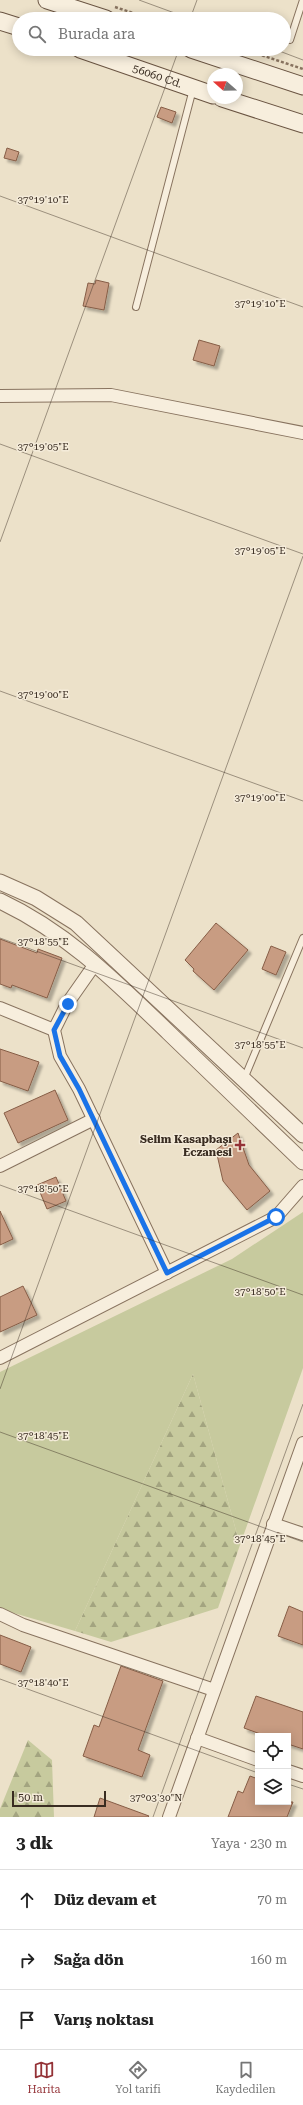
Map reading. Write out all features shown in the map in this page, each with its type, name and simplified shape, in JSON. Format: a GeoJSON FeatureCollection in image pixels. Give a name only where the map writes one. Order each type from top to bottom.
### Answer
{"type":"FeatureCollection","features":[{"type":"Feature","properties":{"kind":"main road"},"geometry":{"type":"LineString","coordinates":[[47,0],[107,12]]}},
{"type":"Feature","properties":{"kind":"main road"},"geometry":{"type":"LineString","coordinates":[[0,21],[12,25]]}},
{"type":"Feature","properties":{"kind":"main road","name":"56060 Cd."},"geometry":{"type":"LineString","coordinates":[[100,56],[207,93]]}},
{"type":"Feature","properties":{"kind":"main road"},"geometry":{"type":"LineString","coordinates":[[212,56],[303,86]]}},
{"type":"Feature","properties":{"kind":"main road"},"geometry":{"type":"LineString","coordinates":[[241,104],[303,124]]}},
{"type":"Feature","properties":{"kind":"street"},"geometry":{"type":"LineString","coordinates":[[0,396],[110,395],[303,433]]}},
{"type":"Feature","properties":{"kind":"street"},"geometry":{"type":"LineString","coordinates":[[0,882],[36,898],[76,923],[244,1078],[303,1135]]}},
{"type":"Feature","properties":{"kind":"street"},"geometry":{"type":"LineString","coordinates":[[0,902],[46,925],[67,939],[303,1162]]}},
{"type":"Feature","properties":{"kind":"street"},"geometry":{"type":"LineString","coordinates":[[95,964],[68,1004],[54,1030],[60,1056],[94,1119],[167,1273]]}},
{"type":"Feature","properties":{"kind":"street"},"geometry":{"type":"LineString","coordinates":[[0,1008],[54,1030]]}},
{"type":"Feature","properties":{"kind":"street"},"geometry":{"type":"LineString","coordinates":[[0,1166],[94,1119]]}},
{"type":"Feature","properties":{"kind":"street"},"geometry":{"type":"LineString","coordinates":[[0,1358],[276,1217],[303,1186]]}},
{"type":"Feature","properties":{"kind":"street"},"geometry":{"type":"LineString","coordinates":[[170,1817],[303,1443]]}},
{"type":"Feature","properties":{"kind":"street"},"geometry":{"type":"LineString","coordinates":[[273,1524],[303,1534]]}},
{"type":"Feature","properties":{"kind":"street"},"geometry":{"type":"LineString","coordinates":[[0,1614],[23,1624],[214,1690]]}},
{"type":"Feature","properties":{"kind":"street"},"geometry":{"type":"LineString","coordinates":[[197,1738],[255,1759]]}},
{"type":"Feature","properties":{"kind":"street"},"geometry":{"type":"LineString","coordinates":[[291,1772],[303,1776]]}},
{"type":"Feature","properties":{"kind":"lane"},"geometry":{"type":"LineString","coordinates":[[291,37],[303,0]]}},
{"type":"Feature","properties":{"kind":"lane"},"geometry":{"type":"LineString","coordinates":[[136,308],[193,89]]}},
{"type":"Feature","properties":{"kind":"lane"},"geometry":{"type":"LineString","coordinates":[[244,1078],[303,938]]}},
{"type":"Feature","properties":{"kind":"path"},"geometry":{"type":"LineString","coordinates":[[265,56],[303,68]]}},
{"type":"Feature","properties":{"kind":"green space"},"geometry":{"type":"Polygon","coordinates":[[[303,1212],[303,1368],[240,1545],[193,1374],[75,1631],[0,1609],[0,1372],[232,1259],[303,1212]]]}},
{"type":"Feature","properties":{"kind":"green space"},"geometry":{"type":"Polygon","coordinates":[[[193,1374],[240,1545],[218,1608],[111,1642],[75,1631],[193,1374]]]}},
{"type":"Feature","properties":{"kind":"green space"},"geometry":{"type":"Polygon","coordinates":[[[28,1740],[52,1760],[54,1817],[0,1817],[0,1809],[28,1740]]]}},
{"type":"Feature","properties":{"kind":"building"},"geometry":{"type":"Polygon","coordinates":[[[161,107],[176,112],[172,123],[157,117],[161,107]]]}},
{"type":"Feature","properties":{"kind":"building"},"geometry":{"type":"Polygon","coordinates":[[[7,148],[19,152],[16,161],[4,158],[7,148]]]}},
{"type":"Feature","properties":{"kind":"building"},"geometry":{"type":"Polygon","coordinates":[[[96,280],[109,283],[104,310],[83,306],[88,283],[95,284],[96,280]]]}},
{"type":"Feature","properties":{"kind":"building"},"geometry":{"type":"Polygon","coordinates":[[[199,340],[220,346],[214,366],[193,360],[199,340]]]}},
{"type":"Feature","properties":{"kind":"building"},"geometry":{"type":"Polygon","coordinates":[[[216,923],[248,950],[214,990],[193,971],[194,969],[185,960],[216,923]]]}},
{"type":"Feature","properties":{"kind":"building"},"geometry":{"type":"Polygon","coordinates":[[[0,939],[37,953],[38,949],[62,958],[47,998],[12,985],[11,988],[0,984],[0,939]]]}},
{"type":"Feature","properties":{"kind":"building"},"geometry":{"type":"Polygon","coordinates":[[[271,946],[286,952],[276,975],[262,969],[271,946]]]}},
{"type":"Feature","properties":{"kind":"building"},"geometry":{"type":"Polygon","coordinates":[[[0,1049],[39,1062],[28,1091],[0,1081],[0,1049]]]}},
{"type":"Feature","properties":{"kind":"building"},"geometry":{"type":"Polygon","coordinates":[[[55,1090],[68,1120],[18,1143],[4,1113],[55,1090]]]}},
{"type":"Feature","properties":{"kind":"building"},"geometry":{"type":"Polygon","coordinates":[[[238,1133],[249,1165],[270,1191],[247,1210],[223,1181],[216,1150],[238,1133]]]}},
{"type":"Feature","properties":{"kind":"building"},"geometry":{"type":"Polygon","coordinates":[[[56,1177],[66,1201],[47,1209],[37,1185],[56,1177]]]}},
{"type":"Feature","properties":{"kind":"building"},"geometry":{"type":"Polygon","coordinates":[[[0,1211],[13,1239],[0,1245],[0,1211]]]}},
{"type":"Feature","properties":{"kind":"building"},"geometry":{"type":"Polygon","coordinates":[[[23,1286],[37,1315],[0,1332],[0,1297],[23,1286]]]}},
{"type":"Feature","properties":{"kind":"building"},"geometry":{"type":"Polygon","coordinates":[[[289,1606],[303,1612],[303,1645],[278,1636],[289,1606]]]}},
{"type":"Feature","properties":{"kind":"building"},"geometry":{"type":"Polygon","coordinates":[[[0,1635],[31,1647],[21,1672],[0,1664],[0,1635]]]}},
{"type":"Feature","properties":{"kind":"building"},"geometry":{"type":"Polygon","coordinates":[[[121,1666],[163,1681],[138,1750],[150,1755],[142,1777],[83,1756],[94,1725],[99,1727],[121,1666]]]}},
{"type":"Feature","properties":{"kind":"building"},"geometry":{"type":"Polygon","coordinates":[[[256,1696],[303,1712],[303,1749],[291,1745],[291,1733],[258,1733],[244,1728],[256,1696]]]}},
{"type":"Feature","properties":{"kind":"building"},"geometry":{"type":"Polygon","coordinates":[[[250,1776],[255,1778],[255,1805],[291,1805],[291,1802],[293,1802],[287,1817],[228,1817],[238,1791],[243,1793],[250,1776]]]}},
{"type":"Feature","properties":{"kind":"building"},"geometry":{"type":"Polygon","coordinates":[[[100,1798],[149,1816],[94,1817],[100,1798]]]}},
{"type":"Feature","properties":{"kind":"place","name":"Selim Kasapbaşı Eczanesi"},"geometry":{"type":"Point","coordinates":[240,1145]}},
{"type":"Feature","properties":{"kind":"route"},"geometry":{"type":"LineString","coordinates":[[68,1004],[54,1030],[60,1056],[79,1089],[167,1273],[276,1217]]}}]}
